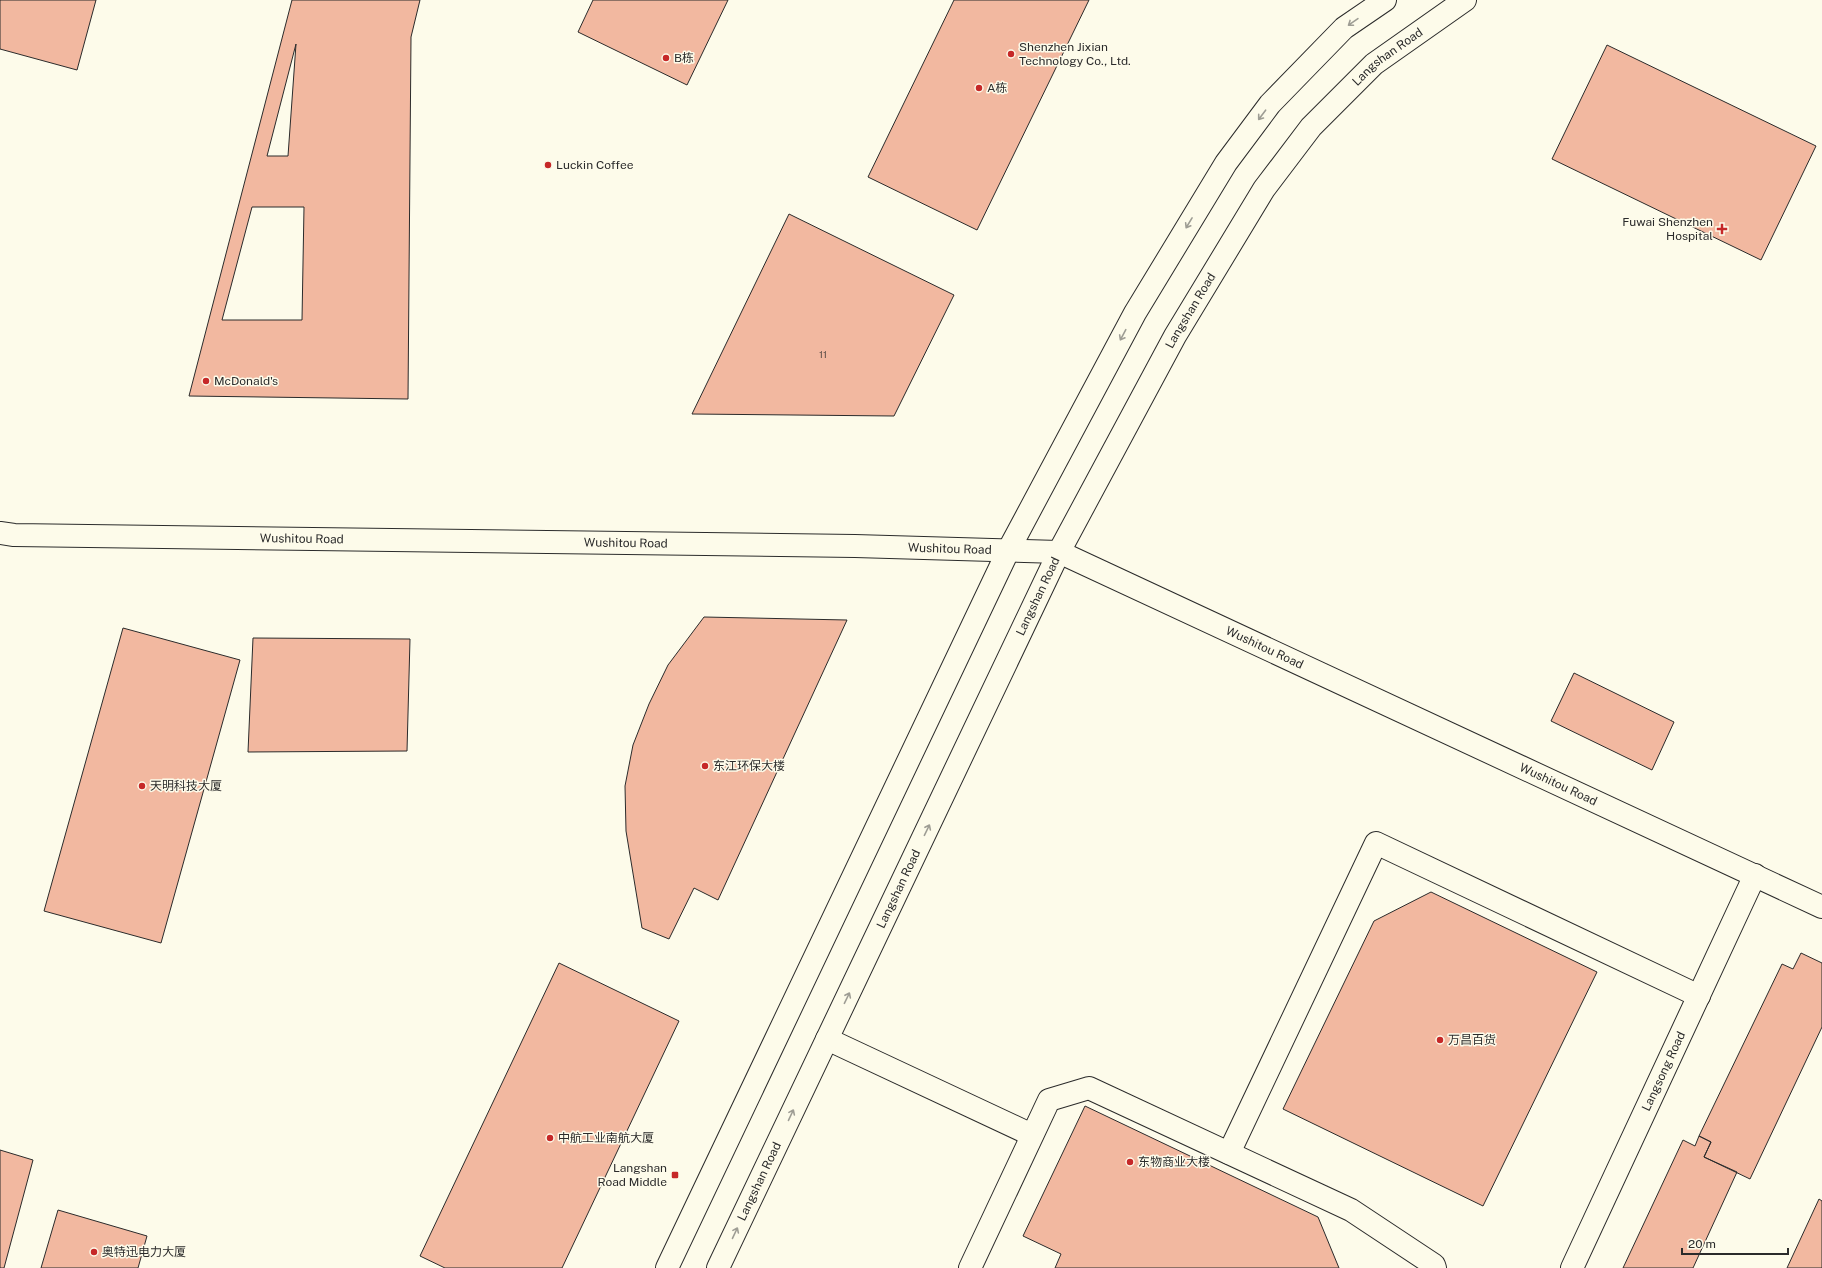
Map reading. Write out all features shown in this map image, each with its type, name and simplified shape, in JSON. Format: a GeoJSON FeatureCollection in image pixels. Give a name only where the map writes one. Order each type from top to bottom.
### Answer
{"type":"FeatureCollection","features":[{"type":"Feature","properties":{"kind":"main road"},"geometry":{"type":"LineString","coordinates":[[667,1268],[1008,551],[1135,313],[1226,163],[1270,104],[1344,28],[1384,0]]}},
{"type":"Feature","properties":{"kind":"main road","name":"Langshan Road"},"geometry":{"type":"LineString","coordinates":[[718,1268],[1060,552],[1175,336],[1264,189],[1311,127],[1374,64],[1465,0]]}},
{"type":"Feature","properties":{"kind":"main road","name":"Wushitou Road"},"geometry":{"type":"LineString","coordinates":[[0,533],[14,535],[855,546],[1060,552],[1822,907]]}},
{"type":"Feature","properties":{"kind":"main road"},"geometry":{"type":"LineString","coordinates":[[1229,1153],[1376,843],[1699,996]]}},
{"type":"Feature","properties":{"kind":"main road","name":"Langsong Road"},"geometry":{"type":"LineString","coordinates":[[1572,1268],[1755,875]]}},
{"type":"Feature","properties":{"kind":"main road"},"geometry":{"type":"LineString","coordinates":[[827,1039],[1032,1135]]}},
{"type":"Feature","properties":{"kind":"main road"},"geometry":{"type":"LineString","coordinates":[[970,1268],[1049,1100],[1089,1088],[1350,1210],[1437,1267]]}},
{"type":"Feature","properties":{"kind":"building"},"geometry":{"type":"Polygon","coordinates":[[[0,0],[96,0],[77,70],[0,49],[0,0]]]}},
{"type":"Feature","properties":{"kind":"building"},"geometry":{"type":"Polygon","coordinates":[[[292,0],[420,0],[411,37],[408,399],[189,396],[292,0]],[[296,44],[267,156],[288,156],[296,44]],[[252,207],[222,320],[302,320],[304,207],[252,207]]]}},
{"type":"Feature","properties":{"kind":"building","name":"B栋"},"geometry":{"type":"Polygon","coordinates":[[[593,0],[728,0],[687,85],[578,32],[593,0]]]}},
{"type":"Feature","properties":{"kind":"building","name":"A栋"},"geometry":{"type":"Polygon","coordinates":[[[954,0],[1089,0],[977,230],[868,177],[954,0]]]}},
{"type":"Feature","properties":{"kind":"building"},"geometry":{"type":"Polygon","coordinates":[[[1607,45],[1816,146],[1761,260],[1552,159],[1607,45]]]}},
{"type":"Feature","properties":{"kind":"building"},"geometry":{"type":"Polygon","coordinates":[[[789,214],[954,295],[894,416],[692,414],[789,214]]]}},
{"type":"Feature","properties":{"kind":"building","name":"东江环保大楼"},"geometry":{"type":"Polygon","coordinates":[[[704,617],[847,620],[718,900],[694,888],[669,939],[642,928],[626,831],[625,786],[633,745],[649,704],[668,665],[704,617]]]}},
{"type":"Feature","properties":{"kind":"building","name":"天明科技大厦"},"geometry":{"type":"Polygon","coordinates":[[[123,628],[240,660],[161,943],[44,911],[123,628]]]}},
{"type":"Feature","properties":{"kind":"building"},"geometry":{"type":"Polygon","coordinates":[[[253,638],[410,639],[407,751],[248,752],[253,638]]]}},
{"type":"Feature","properties":{"kind":"building"},"geometry":{"type":"Polygon","coordinates":[[[1574,673],[1674,722],[1652,770],[1551,721],[1574,673]]]}},
{"type":"Feature","properties":{"kind":"building","name":"万昌百货"},"geometry":{"type":"Polygon","coordinates":[[[1431,892],[1597,972],[1483,1206],[1283,1109],[1374,921],[1431,892]]]}},
{"type":"Feature","properties":{"kind":"building"},"geometry":{"type":"Polygon","coordinates":[[[1801,953],[1822,963],[1822,1027],[1750,1179],[1704,1157],[1711,1142],[1699,1136],[1782,964],[1793,969],[1801,953]]]}},
{"type":"Feature","properties":{"kind":"building","name":"中航工业南航大厦"},"geometry":{"type":"Polygon","coordinates":[[[559,963],[679,1021],[562,1268],[445,1268],[420,1256],[559,963]]]}},
{"type":"Feature","properties":{"kind":"building","name":"东物商业大楼"},"geometry":{"type":"Polygon","coordinates":[[[1085,1106],[1318,1217],[1339,1268],[1055,1268],[1061,1254],[1023,1236],[1085,1106]]]}},
{"type":"Feature","properties":{"kind":"building"},"geometry":{"type":"Polygon","coordinates":[[[1699,1136],[1711,1142],[1704,1157],[1737,1172],[1693,1268],[1623,1268],[1683,1140],[1695,1146],[1699,1136]]]}},
{"type":"Feature","properties":{"kind":"building"},"geometry":{"type":"Polygon","coordinates":[[[0,1150],[33,1160],[4,1268],[0,1268],[0,1150]]]}},
{"type":"Feature","properties":{"kind":"building"},"geometry":{"type":"Polygon","coordinates":[[[1819,1199],[1822,1201],[1822,1268],[1787,1268],[1819,1199]]]}},
{"type":"Feature","properties":{"kind":"building","name":"奥特迅电力大厦"},"geometry":{"type":"Polygon","coordinates":[[[58,1210],[147,1236],[138,1268],[41,1268],[58,1210]]]}},
{"type":"Feature","properties":{"kind":"place","name":"Shenzhen Jixian Technology Co., Ltd."},"geometry":{"type":"Point","coordinates":[1011,54]}},
{"type":"Feature","properties":{"kind":"place","name":"B栋"},"geometry":{"type":"Point","coordinates":[666,58]}},
{"type":"Feature","properties":{"kind":"place","name":"A栋"},"geometry":{"type":"Point","coordinates":[979,88]}},
{"type":"Feature","properties":{"kind":"place","name":"Luckin Coffee"},"geometry":{"type":"Point","coordinates":[548,165]}},
{"type":"Feature","properties":{"kind":"place","name":"Fuwai Shenzhen Hospital"},"geometry":{"type":"Point","coordinates":[1722,229]}},
{"type":"Feature","properties":{"kind":"place","name":"McDonald's"},"geometry":{"type":"Point","coordinates":[206,381]}},
{"type":"Feature","properties":{"kind":"place","name":"东江环保大楼"},"geometry":{"type":"Point","coordinates":[705,766]}},
{"type":"Feature","properties":{"kind":"place","name":"天明科技大厦"},"geometry":{"type":"Point","coordinates":[142,786]}},
{"type":"Feature","properties":{"kind":"place","name":"万昌百货"},"geometry":{"type":"Point","coordinates":[1440,1040]}},
{"type":"Feature","properties":{"kind":"place","name":"中航工业南航大厦"},"geometry":{"type":"Point","coordinates":[550,1138]}},
{"type":"Feature","properties":{"kind":"place","name":"东物商业大楼"},"geometry":{"type":"Point","coordinates":[1130,1162]}},
{"type":"Feature","properties":{"kind":"place","name":"Langshan Road Middle"},"geometry":{"type":"Point","coordinates":[675,1175]}},
{"type":"Feature","properties":{"kind":"place","name":"奥特迅电力大厦"},"geometry":{"type":"Point","coordinates":[94,1252]}}]}
